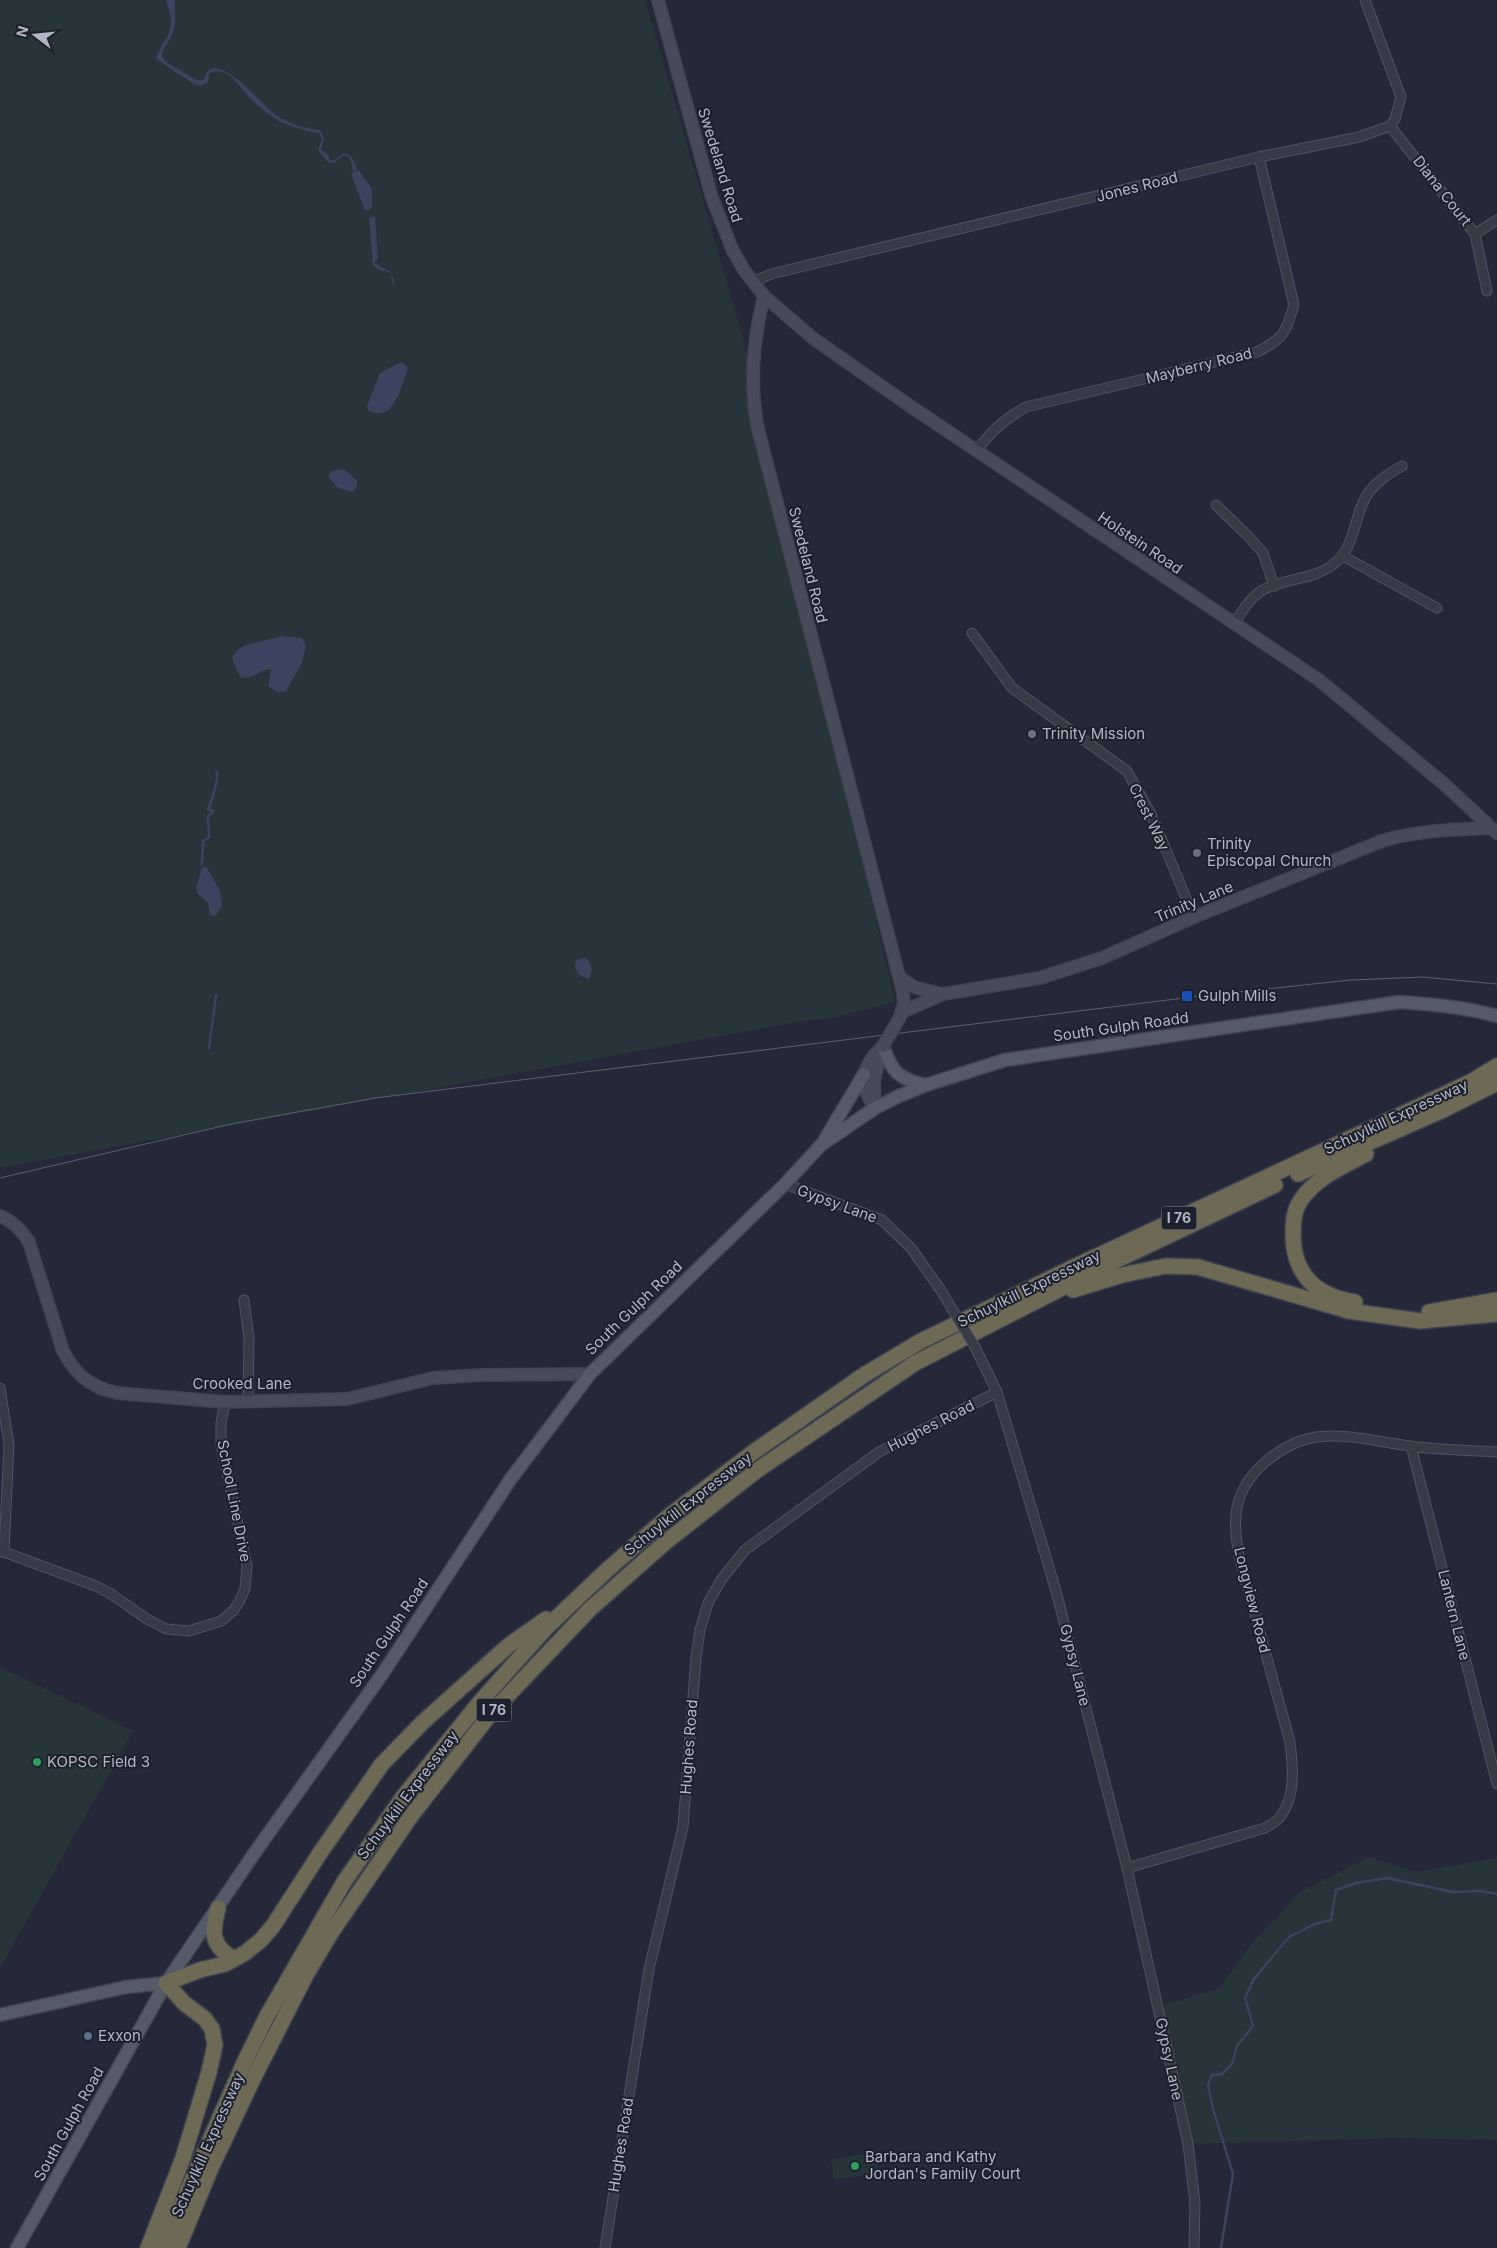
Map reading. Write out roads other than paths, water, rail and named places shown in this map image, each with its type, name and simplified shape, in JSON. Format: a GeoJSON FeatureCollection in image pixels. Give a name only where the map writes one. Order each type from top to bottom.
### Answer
{"type":"FeatureCollection","features":[{"type":"Feature","properties":{"kind":"highway","name":"Schuylkill Expressway"},"geometry":{"type":"LineString","coordinates":[[162,2248],[263,2024],[344,1882],[403,1797],[441,1748],[480,1702],[580,1594],[669,1516],[747,1457],[864,1375],[921,1341],[1080,1264],[1424,1104],[1474,1080],[1497,1066]]}},
{"type":"Feature","properties":{"kind":"highway","name":"Schuylkill Expressway"},"geometry":{"type":"LineString","coordinates":[[178,2248],[211,2168],[280,2025],[307,1973],[331,1933],[394,1840],[492,1712],[590,1609],[667,1541],[756,1471],[915,1363],[986,1325],[1113,1262],[1497,1083]]}},
{"type":"Feature","properties":{"kind":"highway"},"geometry":{"type":"LineString","coordinates":[[1440,1111],[1337,1170],[1309,1189],[1299,1202],[1293,1221],[1293,1248],[1302,1273],[1316,1289],[1348,1301],[1423,1313],[1497,1300]]}},
{"type":"Feature","properties":{"kind":"highway"},"geometry":{"type":"LineString","coordinates":[[986,1325],[1067,1292],[1122,1275],[1166,1266],[1198,1268],[1349,1311],[1420,1321],[1497,1314]]}},
{"type":"Feature","properties":{"kind":"highway"},"geometry":{"type":"LineString","coordinates":[[148,2248],[183,2158],[209,2072],[215,2045],[212,2029],[205,2019],[184,2003],[166,1984],[234,1959],[254,1946],[273,1926],[369,1779],[396,1748],[508,1646],[580,1594]]}},
{"type":"Feature","properties":{"kind":"highway"},"geometry":{"type":"LineString","coordinates":[[218,1908],[214,1930],[215,1943],[220,1950],[234,1959]]}},
{"type":"Feature","properties":{"kind":"main road","name":"Swedeland Road"},"geometry":{"type":"LineString","coordinates":[[658,0],[712,198],[733,251],[764,296],[755,337],[753,380],[754,407],[758,430],[899,977],[904,1002],[901,1014]]}},
{"type":"Feature","properties":{"kind":"main road","name":"Holstein Road"},"geometry":{"type":"LineString","coordinates":[[764,296],[814,340],[976,451],[1319,680],[1444,784],[1494,831]]}},
{"type":"Feature","properties":{"kind":"main road","name":"Trinity Lane"},"geometry":{"type":"LineString","coordinates":[[901,1014],[943,994],[1040,978],[1102,958],[1194,917],[1382,841],[1404,834],[1494,831]]}},
{"type":"Feature","properties":{"kind":"main road"},"geometry":{"type":"LineString","coordinates":[[899,977],[914,987],[943,994]]}},
{"type":"Feature","properties":{"kind":"main road","name":"South Gulph Roadd"},"geometry":{"type":"LineString","coordinates":[[875,1108],[926,1085],[1005,1060],[1400,1002],[1437,1004],[1497,1016]]}},
{"type":"Feature","properties":{"kind":"main road"},"geometry":{"type":"LineString","coordinates":[[821,1145],[864,1074],[870,1059],[882,1047],[901,1014]]}},
{"type":"Feature","properties":{"kind":"main road"},"geometry":{"type":"LineString","coordinates":[[882,1047],[888,1060],[900,1077],[908,1082],[926,1085]]}},
{"type":"Feature","properties":{"kind":"main road"},"geometry":{"type":"LineString","coordinates":[[875,1108],[874,1080],[882,1047]]}},
{"type":"Feature","properties":{"kind":"main road"},"geometry":{"type":"LineString","coordinates":[[864,1074],[865,1094],[875,1108]]}},
{"type":"Feature","properties":{"kind":"main road","name":"South Gulph Road"},"geometry":{"type":"LineString","coordinates":[[17,2248],[166,1984],[258,1848],[381,1676],[510,1480],[590,1374],[785,1184],[821,1145],[875,1108]]}},
{"type":"Feature","properties":{"kind":"main road","name":"Crooked Lane"},"geometry":{"type":"LineString","coordinates":[[0,1216],[13,1222],[29,1242],[63,1350],[78,1375],[95,1386],[117,1393],[226,1402],[347,1399],[433,1378],[480,1375],[590,1374]]}},
{"type":"Feature","properties":{"kind":"main road"},"geometry":{"type":"LineString","coordinates":[[0,2015],[126,1988],[166,1984]]}},
{"type":"Feature","properties":{"kind":"street"},"geometry":{"type":"LineString","coordinates":[[1365,0],[1401,97],[1395,118],[1390,126]]}},
{"type":"Feature","properties":{"kind":"street","name":"Jones Road"},"geometry":{"type":"LineString","coordinates":[[753,282],[781,272],[1259,157],[1359,137],[1390,126]]}},
{"type":"Feature","properties":{"kind":"street","name":"Diana Court"},"geometry":{"type":"LineString","coordinates":[[1390,126],[1475,234],[1487,291]]}},
{"type":"Feature","properties":{"kind":"street","name":"Mayberry Road"},"geometry":{"type":"LineString","coordinates":[[976,451],[1004,419],[1026,407],[1257,352],[1277,342],[1289,323],[1294,305],[1259,157]]}},
{"type":"Feature","properties":{"kind":"street"},"geometry":{"type":"LineString","coordinates":[[1475,234],[1497,220]]}},
{"type":"Feature","properties":{"kind":"street"},"geometry":{"type":"LineString","coordinates":[[1234,624],[1246,605],[1258,592],[1318,573],[1333,565],[1343,556],[1351,543],[1359,513],[1369,492],[1384,477],[1402,466]]}},
{"type":"Feature","properties":{"kind":"street"},"geometry":{"type":"LineString","coordinates":[[1216,505],[1263,552],[1274,586]]}},
{"type":"Feature","properties":{"kind":"street"},"geometry":{"type":"LineString","coordinates":[[1343,556],[1437,608]]}},
{"type":"Feature","properties":{"kind":"street","name":"Crest Way"},"geometry":{"type":"LineString","coordinates":[[972,633],[1012,688],[1127,771],[1151,814],[1194,917]]}},
{"type":"Feature","properties":{"kind":"street","name":"Gypsy Lane"},"geometry":{"type":"LineString","coordinates":[[785,1184],[882,1220],[911,1248],[940,1289],[975,1347],[997,1392],[1056,1590],[1127,1868],[1188,2144],[1195,2203],[1194,2248]]}},
{"type":"Feature","properties":{"kind":"street"},"geometry":{"type":"LineString","coordinates":[[244,1300],[249,1338],[248,1400]]}},
{"type":"Feature","properties":{"kind":"street"},"geometry":{"type":"LineString","coordinates":[[0,1388],[9,1444],[2,1552]]}},
{"type":"Feature","properties":{"kind":"street","name":"Hughes Road"},"geometry":{"type":"LineString","coordinates":[[605,2248],[649,1969],[683,1827],[696,1658],[700,1630],[708,1603],[721,1580],[745,1550],[879,1452],[997,1392]]}},
{"type":"Feature","properties":{"kind":"street","name":"School Line Drive"},"geometry":{"type":"LineString","coordinates":[[2,1552],[96,1586],[166,1629],[189,1631],[221,1621],[233,1611],[239,1602],[245,1589],[247,1566],[221,1444],[221,1423],[226,1402]]}},
{"type":"Feature","properties":{"kind":"street","name":"Longview Road"},"geometry":{"type":"LineString","coordinates":[[1127,1868],[1265,1828],[1281,1818],[1290,1794],[1293,1770],[1290,1742],[1239,1556],[1236,1538],[1235,1526],[1240,1499],[1257,1470],[1288,1446],[1316,1437],[1351,1436],[1411,1446],[1497,1452]]}},
{"type":"Feature","properties":{"kind":"street","name":"Lantern Lane"},"geometry":{"type":"LineString","coordinates":[[1411,1446],[1497,1782]]}},
{"type":"Feature","properties":{"kind":"water"},"geometry":{"type":"Polygon","coordinates":[[[166,0],[175,0],[174,28],[162,57],[169,64],[197,80],[203,80],[207,72],[212,69],[219,69],[236,78],[280,118],[297,125],[320,130],[324,138],[321,149],[329,156],[330,161],[345,154],[352,158],[357,169],[353,172],[348,156],[342,156],[334,163],[328,162],[318,150],[322,139],[319,133],[297,128],[277,120],[255,103],[230,76],[217,72],[209,73],[208,82],[201,86],[195,85],[156,59],[169,34],[171,25],[166,0]]]}},
{"type":"Feature","properties":{"kind":"water"},"geometry":{"type":"Polygon","coordinates":[[[359,170],[372,189],[372,208],[365,211],[351,174],[359,170]]]}},
{"type":"Feature","properties":{"kind":"water"},"geometry":{"type":"Polygon","coordinates":[[[375,216],[378,258],[374,263],[391,272],[394,280],[393,287],[391,273],[377,269],[373,265],[369,218],[375,216]]]}},
{"type":"Feature","properties":{"kind":"water"},"geometry":{"type":"Polygon","coordinates":[[[399,363],[403,363],[408,368],[401,390],[393,405],[382,413],[371,412],[367,406],[380,373],[399,363]]]}},
{"type":"Feature","properties":{"kind":"water"},"geometry":{"type":"Polygon","coordinates":[[[343,469],[357,480],[357,486],[353,492],[338,488],[328,477],[331,471],[343,469]]]}},
{"type":"Feature","properties":{"kind":"water"},"geometry":{"type":"Polygon","coordinates":[[[281,636],[302,638],[306,645],[302,663],[286,691],[278,692],[268,686],[271,669],[253,676],[240,677],[232,658],[236,652],[247,645],[281,636]]]}},
{"type":"Feature","properties":{"kind":"water"},"geometry":{"type":"Polygon","coordinates":[[[206,866],[220,891],[222,906],[215,916],[210,915],[208,903],[198,894],[196,888],[202,868],[206,866]]]}},
{"type":"Feature","properties":{"kind":"water"},"geometry":{"type":"Polygon","coordinates":[[[587,958],[592,969],[589,979],[580,975],[575,967],[576,960],[587,958]]]}},
{"type":"Feature","properties":{"kind":"waterway"},"geometry":{"type":"LineString","coordinates":[[202,864],[203,841],[209,837],[208,817],[213,811],[208,809],[217,780],[217,772]]}},
{"type":"Feature","properties":{"kind":"waterway"},"geometry":{"type":"LineString","coordinates":[[209,1048],[216,995]]}},
{"type":"Feature","properties":{"kind":"waterway"},"geometry":{"type":"LineString","coordinates":[[1221,2248],[1233,2174],[1213,2109],[1208,2085],[1212,2075],[1222,2074],[1232,2064],[1237,2046],[1253,2026],[1245,1998],[1254,1979],[1289,1937],[1315,1924],[1331,1920],[1336,1890],[1356,1883],[1387,1878],[1453,1892],[1481,1891],[1497,1894]]}},
{"type":"Feature","properties":{"kind":"tram line"},"geometry":{"type":"LineString","coordinates":[[0,1178],[231,1124],[375,1098],[1200,996],[1351,980],[1423,977],[1497,984]]}},
{"type":"Feature","properties":{"kind":"place","name":"Trinity Mission"},"geometry":{"type":"Point","coordinates":[1032,734]}},
{"type":"Feature","properties":{"kind":"place","name":"Trinity Episcopal Church"},"geometry":{"type":"Point","coordinates":[1197,853]}},
{"type":"Feature","properties":{"kind":"place","name":"Gulph Mills"},"geometry":{"type":"Point","coordinates":[1187,996]}},
{"type":"Feature","properties":{"kind":"place","name":"KOPSC Field 3"},"geometry":{"type":"Point","coordinates":[37,1762]}},
{"type":"Feature","properties":{"kind":"place","name":"Exxon"},"geometry":{"type":"Point","coordinates":[88,2036]}},
{"type":"Feature","properties":{"kind":"place","name":"Barbara and Kathy Jordan's Family Court"},"geometry":{"type":"Point","coordinates":[855,2166]}}]}
